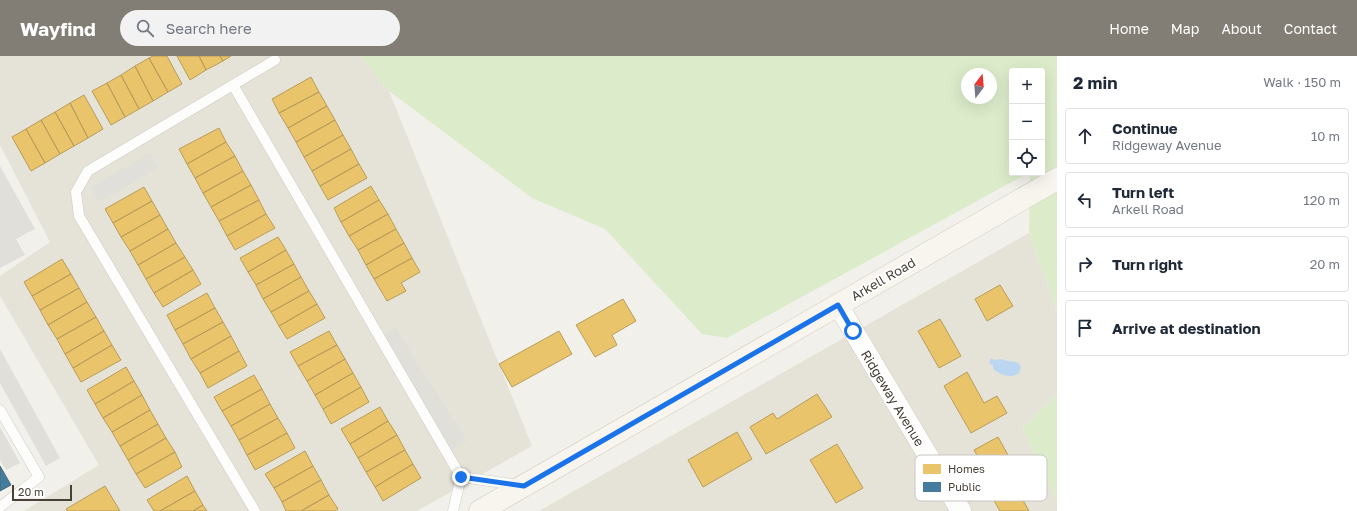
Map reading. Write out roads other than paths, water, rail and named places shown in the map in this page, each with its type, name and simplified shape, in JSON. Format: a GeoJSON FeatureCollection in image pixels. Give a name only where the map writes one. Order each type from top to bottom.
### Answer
{"type":"FeatureCollection","features":[{"type":"Feature","properties":{"kind":"main road","name":"Arkell Road"},"geometry":{"type":"LineString","coordinates":[[480,511],[1057,179]]}},
{"type":"Feature","properties":{"kind":"street","name":"Ridgeway Avenue"},"geometry":{"type":"LineString","coordinates":[[838,305],[928,455]]}},
{"type":"Feature","properties":{"kind":"street","name":"Ridgeway Avenue"},"geometry":{"type":"LineString","coordinates":[[955,501],[961,511]]}},
{"type":"Feature","properties":{"kind":"lane"},"geometry":{"type":"LineString","coordinates":[[255,511],[79,216],[76,192],[88,171],[275,60]]}},
{"type":"Feature","properties":{"kind":"lane"},"geometry":{"type":"LineString","coordinates":[[233,85],[461,477],[453,511]]}},
{"type":"Feature","properties":{"kind":"lane"},"geometry":{"type":"LineString","coordinates":[[0,410],[39,477],[0,507]]}},
{"type":"Feature","properties":{"kind":"lane"},"geometry":{"type":"LineString","coordinates":[[461,477],[524,486]]}},
{"type":"Feature","properties":{"kind":"water"},"geometry":{"type":"Polygon","coordinates":[[[991,358],[994,360],[1002,359],[1019,364],[1021,367],[1019,373],[1012,376],[1006,376],[999,373],[993,369],[993,365],[989,364],[991,358]]]}}]}
